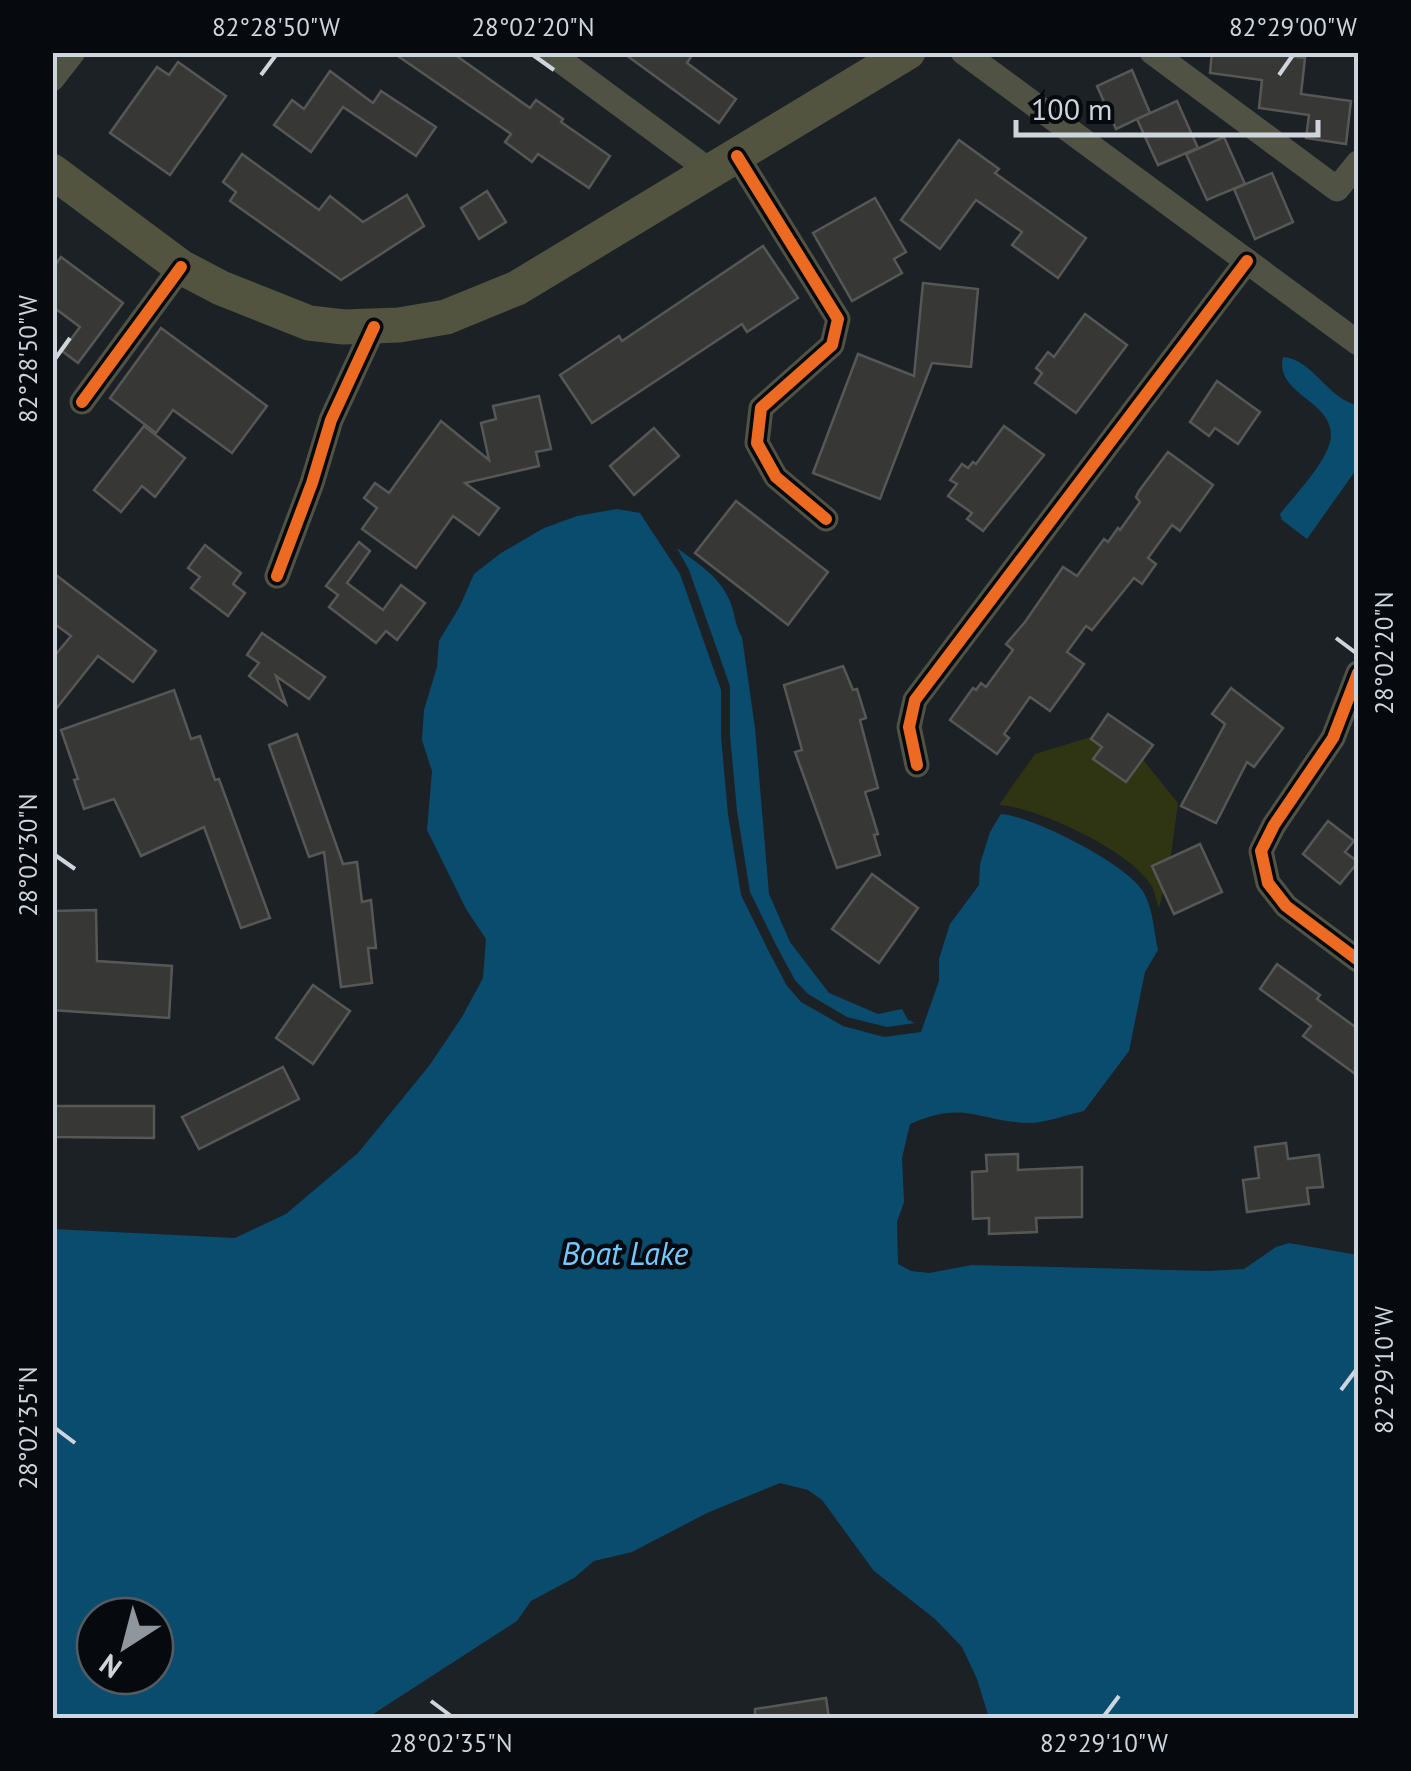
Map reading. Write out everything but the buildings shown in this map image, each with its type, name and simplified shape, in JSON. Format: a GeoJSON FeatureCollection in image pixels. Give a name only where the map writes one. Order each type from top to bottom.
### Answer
{"type":"FeatureCollection","features":[{"type":"Feature","properties":{"kind":"main road"},"geometry":{"type":"LineString","coordinates":[[52,170],[181,267],[221,288],[309,322],[374,327],[446,318],[517,288],[908,52]]}},
{"type":"Feature","properties":{"kind":"street"},"geometry":{"type":"LineString","coordinates":[[52,79],[73,52]]}},
{"type":"Feature","properties":{"kind":"street"},"geometry":{"type":"LineString","coordinates":[[550,52],[724,163],[838,319],[832,345],[761,408],[757,443],[776,477],[826,519]]}},
{"type":"Feature","properties":{"kind":"street"},"geometry":{"type":"LineString","coordinates":[[963,52],[1358,343]]}},
{"type":"Feature","properties":{"kind":"street"},"geometry":{"type":"LineString","coordinates":[[1152,52],[1337,189],[1358,163]]}},
{"type":"Feature","properties":{"kind":"street"},"geometry":{"type":"LineString","coordinates":[[917,765],[909,727],[915,700],[1247,261]]}},
{"type":"Feature","properties":{"kind":"street"},"geometry":{"type":"LineString","coordinates":[[82,402],[181,267]]}},
{"type":"Feature","properties":{"kind":"street"},"geometry":{"type":"LineString","coordinates":[[277,576],[331,420],[374,327]]}},
{"type":"Feature","properties":{"kind":"street"},"geometry":{"type":"LineString","coordinates":[[1358,673],[1334,738],[1274,824],[1261,851],[1268,882],[1286,906],[1358,960]]}},
{"type":"Feature","properties":{"kind":"green space"},"geometry":{"type":"Polygon","coordinates":[[[1094,736],[1140,756],[1178,803],[1159,908],[1152,887],[1140,872],[1104,845],[1059,822],[999,805],[1035,754],[1094,736]]]}},
{"type":"Feature","properties":{"kind":"water"},"geometry":{"type":"Polygon","coordinates":[[[1283,357],[1294,359],[1338,396],[1358,405],[1358,467],[1307,539],[1282,520],[1280,514],[1319,465],[1331,434],[1322,413],[1287,379],[1282,369],[1283,357]]]}},
{"type":"Feature","properties":{"kind":"water","name":"Boat Lake"},"geometry":{"type":"Polygon","coordinates":[[[617,509],[640,513],[680,574],[721,690],[728,814],[741,895],[787,986],[801,1002],[843,1026],[884,1037],[921,1032],[939,981],[939,959],[950,924],[979,885],[980,864],[990,832],[1001,814],[1034,823],[1077,843],[1117,867],[1142,890],[1151,911],[1158,950],[1145,972],[1129,1051],[1084,1111],[1028,1123],[945,1113],[910,1124],[902,1158],[904,1202],[897,1222],[898,1264],[911,1271],[929,1273],[972,1265],[1209,1271],[1244,1269],[1276,1247],[1289,1243],[1358,1255],[1358,1718],[989,1718],[962,1647],[935,1619],[874,1571],[822,1500],[808,1490],[780,1483],[707,1513],[632,1552],[594,1561],[574,1578],[531,1601],[517,1621],[367,1718],[53,1718],[53,1229],[235,1238],[286,1214],[358,1153],[429,1066],[483,978],[486,939],[466,909],[427,830],[432,771],[422,740],[424,710],[437,667],[439,641],[474,574],[544,528],[577,516],[617,509]]]}},
{"type":"Feature","properties":{"kind":"water"},"geometry":{"type":"Polygon","coordinates":[[[677,548],[719,583],[742,637],[755,728],[769,894],[790,942],[829,993],[878,1014],[902,1009],[908,1020],[915,1023],[887,1027],[847,1017],[808,994],[795,980],[776,945],[750,892],[737,811],[730,686],[689,570],[677,548]]]}},
{"type":"Feature","properties":{"kind":"cycle path"},"geometry":{"type":"LineString","coordinates":[[737,156],[838,319],[832,345],[761,408],[757,443],[776,477],[826,519]]}},
{"type":"Feature","properties":{"kind":"cycle path"},"geometry":{"type":"LineString","coordinates":[[917,765],[909,727],[915,700],[1247,261]]}},
{"type":"Feature","properties":{"kind":"cycle path"},"geometry":{"type":"LineString","coordinates":[[82,402],[181,267]]}},
{"type":"Feature","properties":{"kind":"cycle path"},"geometry":{"type":"LineString","coordinates":[[277,576],[331,420],[374,327]]}},
{"type":"Feature","properties":{"kind":"cycle path"},"geometry":{"type":"LineString","coordinates":[[1358,673],[1333,738],[1274,825],[1261,851],[1268,883],[1286,906],[1358,960]]}}]}
